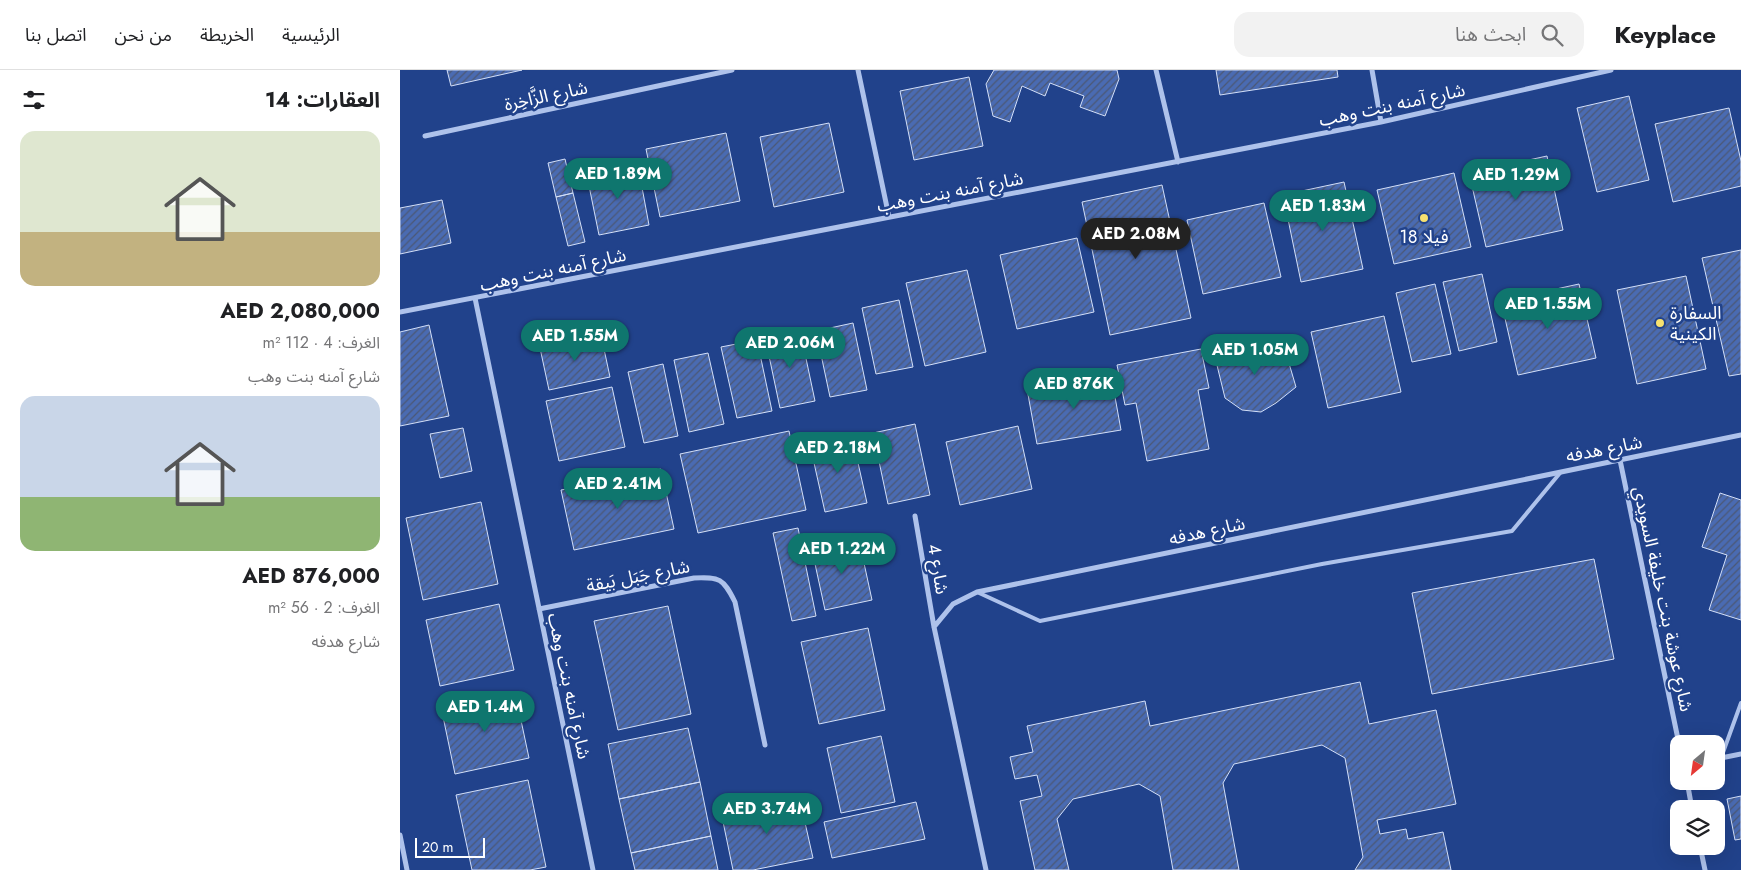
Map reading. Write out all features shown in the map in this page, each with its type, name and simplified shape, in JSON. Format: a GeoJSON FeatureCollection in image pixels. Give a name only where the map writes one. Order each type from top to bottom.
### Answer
{"type":"FeatureCollection","features":[{"type":"Feature","properties":{"kind":"street","name":"شارع الزَّاخِرة"},"geometry":{"type":"LineString","coordinates":[[425,136],[732,70]]}},
{"type":"Feature","properties":{"kind":"street"},"geometry":{"type":"LineString","coordinates":[[858,70],[889,218]]}},
{"type":"Feature","properties":{"kind":"street"},"geometry":{"type":"LineString","coordinates":[[1156,70],[1178,162]]}},
{"type":"Feature","properties":{"kind":"street"},"geometry":{"type":"LineString","coordinates":[[1372,70],[1381,122]]}},
{"type":"Feature","properties":{"kind":"street","name":"شارع آمنه بنت وهب"},"geometry":{"type":"LineString","coordinates":[[593,870],[475,298],[1381,122],[1611,70]]}},
{"type":"Feature","properties":{"kind":"street"},"geometry":{"type":"LineString","coordinates":[[400,312],[475,298]]}},
{"type":"Feature","properties":{"kind":"street","name":"شارع هدفه"},"geometry":{"type":"LineString","coordinates":[[934,627],[953,604],[977,592],[1741,435]]}},
{"type":"Feature","properties":{"kind":"street","name":"شارع عوشة بنت خليفة السويدي"},"geometry":{"type":"LineString","coordinates":[[1620,460],[1677,735]]}},
{"type":"Feature","properties":{"kind":"street","name":"شارع 4"},"geometry":{"type":"LineString","coordinates":[[914,516],[934,627]]}},
{"type":"Feature","properties":{"kind":"street","name":"شارع جَبَل بَيقة"},"geometry":{"type":"LineString","coordinates":[[539,609],[694,578],[713,577],[727,585],[735,602],[765,745]]}},
{"type":"Feature","properties":{"kind":"street"},"geometry":{"type":"LineString","coordinates":[[934,627],[986,870]]}},
{"type":"Feature","properties":{"kind":"street"},"geometry":{"type":"LineString","coordinates":[[1725,757],[1741,754]]}},
{"type":"Feature","properties":{"kind":"street"},"geometry":{"type":"LineString","coordinates":[[400,835],[407,870]]}},
{"type":"Feature","properties":{"kind":"street"},"geometry":{"type":"LineString","coordinates":[[1702,855],[1705,870]]}},
{"type":"Feature","properties":{"kind":"lane"},"geometry":{"type":"LineString","coordinates":[[977,592],[1040,621],[1322,564],[1512,531],[1561,471]]}},
{"type":"Feature","properties":{"kind":"lane"},"geometry":{"type":"LineString","coordinates":[[1725,741],[1741,702]]}},
{"type":"Feature","properties":{"kind":"building"},"geometry":{"type":"Polygon","coordinates":[[[447,70],[522,70],[451,86],[447,70]]]}},
{"type":"Feature","properties":{"kind":"building"},"geometry":{"type":"Polygon","coordinates":[[[994,70],[1117,70],[1119,79],[1105,116],[1080,107],[1084,96],[1050,83],[1045,96],[1022,86],[1010,122],[993,116],[986,84],[994,70]]]}},
{"type":"Feature","properties":{"kind":"building"},"geometry":{"type":"Polygon","coordinates":[[[1216,70],[1337,70],[1338,77],[1220,95],[1216,70]]]}},
{"type":"Feature","properties":{"kind":"building"},"geometry":{"type":"Polygon","coordinates":[[[969,77],[983,146],[914,160],[900,91],[969,77]]]}},
{"type":"Feature","properties":{"kind":"building"},"geometry":{"type":"Polygon","coordinates":[[[1629,96],[1649,180],[1597,192],[1577,108],[1629,96]]]}},
{"type":"Feature","properties":{"kind":"building"},"geometry":{"type":"Polygon","coordinates":[[[1729,108],[1741,161],[1741,186],[1673,202],[1655,124],[1729,108]]]}},
{"type":"Feature","properties":{"kind":"building"},"geometry":{"type":"Polygon","coordinates":[[[829,123],[844,192],[774,207],[760,137],[829,123]]]}},
{"type":"Feature","properties":{"kind":"building"},"geometry":{"type":"Polygon","coordinates":[[[726,133],[740,201],[660,217],[646,149],[726,133]]]}},
{"type":"Feature","properties":{"kind":"building"},"geometry":{"type":"Polygon","coordinates":[[[1547,156],[1563,230],[1486,247],[1469,173],[1547,156]]]}},
{"type":"Feature","properties":{"kind":"building"},"geometry":{"type":"Polygon","coordinates":[[[565,159],[573,193],[556,197],[548,163],[565,159]]]}},
{"type":"Feature","properties":{"kind":"building"},"geometry":{"type":"Polygon","coordinates":[[[638,166],[649,225],[599,235],[587,176],[638,166]]]}},
{"type":"Feature","properties":{"kind":"building","name":"فيلا 18"},"geometry":{"type":"Polygon","coordinates":[[[1454,173],[1471,247],[1394,264],[1377,190],[1454,173]]]}},
{"type":"Feature","properties":{"kind":"building"},"geometry":{"type":"Polygon","coordinates":[[[1344,182],[1363,269],[1301,282],[1283,195],[1344,182]]]}},
{"type":"Feature","properties":{"kind":"building"},"geometry":{"type":"Polygon","coordinates":[[[1162,185],[1191,318],[1110,335],[1082,202],[1162,185]]]}},
{"type":"Feature","properties":{"kind":"building"},"geometry":{"type":"Polygon","coordinates":[[[573,193],[585,242],[568,246],[556,197],[573,193]]]}},
{"type":"Feature","properties":{"kind":"building"},"geometry":{"type":"Polygon","coordinates":[[[442,200],[451,243],[400,254],[400,208],[442,200]]]}},
{"type":"Feature","properties":{"kind":"building"},"geometry":{"type":"Polygon","coordinates":[[[1264,203],[1281,277],[1203,294],[1187,220],[1264,203]]]}},
{"type":"Feature","properties":{"kind":"building"},"geometry":{"type":"Polygon","coordinates":[[[1077,238],[1094,312],[1017,329],[1000,255],[1077,238]]]}},
{"type":"Feature","properties":{"kind":"building"},"geometry":{"type":"Polygon","coordinates":[[[1741,250],[1741,374],[1729,376],[1702,258],[1741,250]]]}},
{"type":"Feature","properties":{"kind":"building"},"geometry":{"type":"Polygon","coordinates":[[[967,270],[986,352],[925,366],[906,283],[967,270]]]}},
{"type":"Feature","properties":{"kind":"building"},"geometry":{"type":"Polygon","coordinates":[[[1482,274],[1497,342],[1459,351],[1443,282],[1482,274]]]}},
{"type":"Feature","properties":{"kind":"building"},"geometry":{"type":"Polygon","coordinates":[[[1686,276],[1706,369],[1637,384],[1617,290],[1686,276]]]}},
{"type":"Feature","properties":{"kind":"building"},"geometry":{"type":"Polygon","coordinates":[[[1435,284],[1451,354],[1412,362],[1396,293],[1435,284]]]}},
{"type":"Feature","properties":{"kind":"building"},"geometry":{"type":"Polygon","coordinates":[[[1579,284],[1596,358],[1518,375],[1501,301],[1579,284]]]}},
{"type":"Feature","properties":{"kind":"building"},"geometry":{"type":"Polygon","coordinates":[[[899,300],[913,367],[876,374],[862,308],[899,300]]]}},
{"type":"Feature","properties":{"kind":"building"},"geometry":{"type":"Polygon","coordinates":[[[1384,316],[1401,392],[1328,408],[1311,332],[1384,316]]]}},
{"type":"Feature","properties":{"kind":"building"},"geometry":{"type":"Polygon","coordinates":[[[853,323],[867,390],[830,397],[816,331],[853,323]]]}},
{"type":"Feature","properties":{"kind":"building"},"geometry":{"type":"Polygon","coordinates":[[[429,325],[449,416],[400,426],[400,332],[429,325]]]}},
{"type":"Feature","properties":{"kind":"building"},"geometry":{"type":"Polygon","coordinates":[[[800,330],[815,401],[780,408],[765,337],[800,330]]]}},
{"type":"Feature","properties":{"kind":"building"},"geometry":{"type":"Polygon","coordinates":[[[601,335],[610,377],[549,390],[540,348],[601,335]]]}},
{"type":"Feature","properties":{"kind":"building"},"geometry":{"type":"Polygon","coordinates":[[[757,340],[772,411],[737,418],[721,347],[757,340]]]}},
{"type":"Feature","properties":{"kind":"building"},"geometry":{"type":"Polygon","coordinates":[[[1283,343],[1296,387],[1261,412],[1242,410],[1225,398],[1214,353],[1283,343]]]}},
{"type":"Feature","properties":{"kind":"building"},"geometry":{"type":"Polygon","coordinates":[[[1201,349],[1209,388],[1198,390],[1209,449],[1147,461],[1136,403],[1125,405],[1117,365],[1201,349]]]}},
{"type":"Feature","properties":{"kind":"building"},"geometry":{"type":"Polygon","coordinates":[[[708,353],[724,424],[689,432],[674,360],[708,353]]]}},
{"type":"Feature","properties":{"kind":"building"},"geometry":{"type":"Polygon","coordinates":[[[663,364],[678,436],[644,443],[628,372],[663,364]]]}},
{"type":"Feature","properties":{"kind":"building"},"geometry":{"type":"Polygon","coordinates":[[[1111,375],[1121,430],[1037,444],[1027,389],[1111,375]]]}},
{"type":"Feature","properties":{"kind":"building"},"geometry":{"type":"Polygon","coordinates":[[[612,387],[625,447],[559,461],[546,401],[612,387]]]}},
{"type":"Feature","properties":{"kind":"building"},"geometry":{"type":"Polygon","coordinates":[[[915,424],[930,495],[888,504],[873,433],[915,424]]]}},
{"type":"Feature","properties":{"kind":"building"},"geometry":{"type":"Polygon","coordinates":[[[1018,426],[1032,489],[960,505],[946,442],[1018,426]]]}},
{"type":"Feature","properties":{"kind":"building"},"geometry":{"type":"Polygon","coordinates":[[[463,428],[472,471],[440,478],[430,434],[463,428]]]}},
{"type":"Feature","properties":{"kind":"building"},"geometry":{"type":"Polygon","coordinates":[[[789,431],[806,510],[698,533],[680,454],[789,431]]]}},
{"type":"Feature","properties":{"kind":"building"},"geometry":{"type":"Polygon","coordinates":[[[852,436],[867,503],[825,512],[810,445],[852,436]]]}},
{"type":"Feature","properties":{"kind":"building"},"geometry":{"type":"Polygon","coordinates":[[[661,469],[674,529],[574,550],[561,490],[661,469]]]}},
{"type":"Feature","properties":{"kind":"building"},"geometry":{"type":"Polygon","coordinates":[[[1720,493],[1741,500],[1741,620],[1709,610],[1727,555],[1702,547],[1720,493]]]}},
{"type":"Feature","properties":{"kind":"building"},"geometry":{"type":"Polygon","coordinates":[[[481,502],[498,584],[423,600],[406,518],[481,502]]]}},
{"type":"Feature","properties":{"kind":"building"},"geometry":{"type":"Polygon","coordinates":[[[798,528],[816,616],[792,621],[773,533],[798,528]]]}},
{"type":"Feature","properties":{"kind":"building"},"geometry":{"type":"Polygon","coordinates":[[[859,540],[872,600],[825,610],[812,550],[859,540]]]}},
{"type":"Feature","properties":{"kind":"building"},"geometry":{"type":"Polygon","coordinates":[[[1594,559],[1614,659],[1432,694],[1412,593],[1594,559]]]}},
{"type":"Feature","properties":{"kind":"building"},"geometry":{"type":"Polygon","coordinates":[[[499,604],[514,670],[440,686],[426,620],[499,604]]]}},
{"type":"Feature","properties":{"kind":"building"},"geometry":{"type":"Polygon","coordinates":[[[668,606],[691,714],[618,730],[594,621],[668,606]]]}},
{"type":"Feature","properties":{"kind":"building"},"geometry":{"type":"Polygon","coordinates":[[[868,628],[885,710],[819,724],[801,642],[868,628]]]}},
{"type":"Feature","properties":{"kind":"building"},"geometry":{"type":"Polygon","coordinates":[[[1360,682],[1369,724],[1436,710],[1456,804],[1377,820],[1380,834],[1406,829],[1408,839],[1443,832],[1451,870],[1355,870],[1363,857],[1345,758],[1322,745],[1234,764],[1223,783],[1239,870],[1173,870],[1160,796],[1139,784],[1073,799],[1057,819],[1069,870],[1035,870],[1020,801],[1042,796],[1037,775],[1015,779],[1010,757],[1033,752],[1027,726],[1145,701],[1150,726],[1360,682]]]}},
{"type":"Feature","properties":{"kind":"building"},"geometry":{"type":"Polygon","coordinates":[[[515,692],[529,758],[455,774],[441,707],[515,692]]]}},
{"type":"Feature","properties":{"kind":"building"},"geometry":{"type":"Polygon","coordinates":[[[688,728],[700,782],[619,799],[608,744],[688,728]]]}},
{"type":"Feature","properties":{"kind":"building"},"geometry":{"type":"Polygon","coordinates":[[[881,736],[895,802],[841,813],[827,748],[881,736]]]}},
{"type":"Feature","properties":{"kind":"building"},"geometry":{"type":"Polygon","coordinates":[[[528,780],[546,867],[530,870],[472,870],[456,795],[528,780]]]}},
{"type":"Feature","properties":{"kind":"building"},"geometry":{"type":"Polygon","coordinates":[[[700,782],[711,836],[631,853],[619,799],[700,782]]]}},
{"type":"Feature","properties":{"kind":"building"},"geometry":{"type":"Polygon","coordinates":[[[799,796],[813,858],[753,870],[733,870],[721,812],[799,796]]]}},
{"type":"Feature","properties":{"kind":"building"},"geometry":{"type":"Polygon","coordinates":[[[1741,796],[1741,839],[1735,840],[1727,799],[1741,796]]]}},
{"type":"Feature","properties":{"kind":"building"},"geometry":{"type":"Polygon","coordinates":[[[916,802],[925,839],[832,858],[824,822],[916,802]]]}},
{"type":"Feature","properties":{"kind":"building"},"geometry":{"type":"Polygon","coordinates":[[[711,836],[718,870],[635,870],[631,853],[711,836]]]}},
{"type":"Feature","properties":{"kind":"place","name":"فيلا 18"},"geometry":{"type":"Point","coordinates":[1424,218]}},
{"type":"Feature","properties":{"kind":"place","name":"السفارة الكينية"},"geometry":{"type":"Point","coordinates":[1660,323]}}]}
